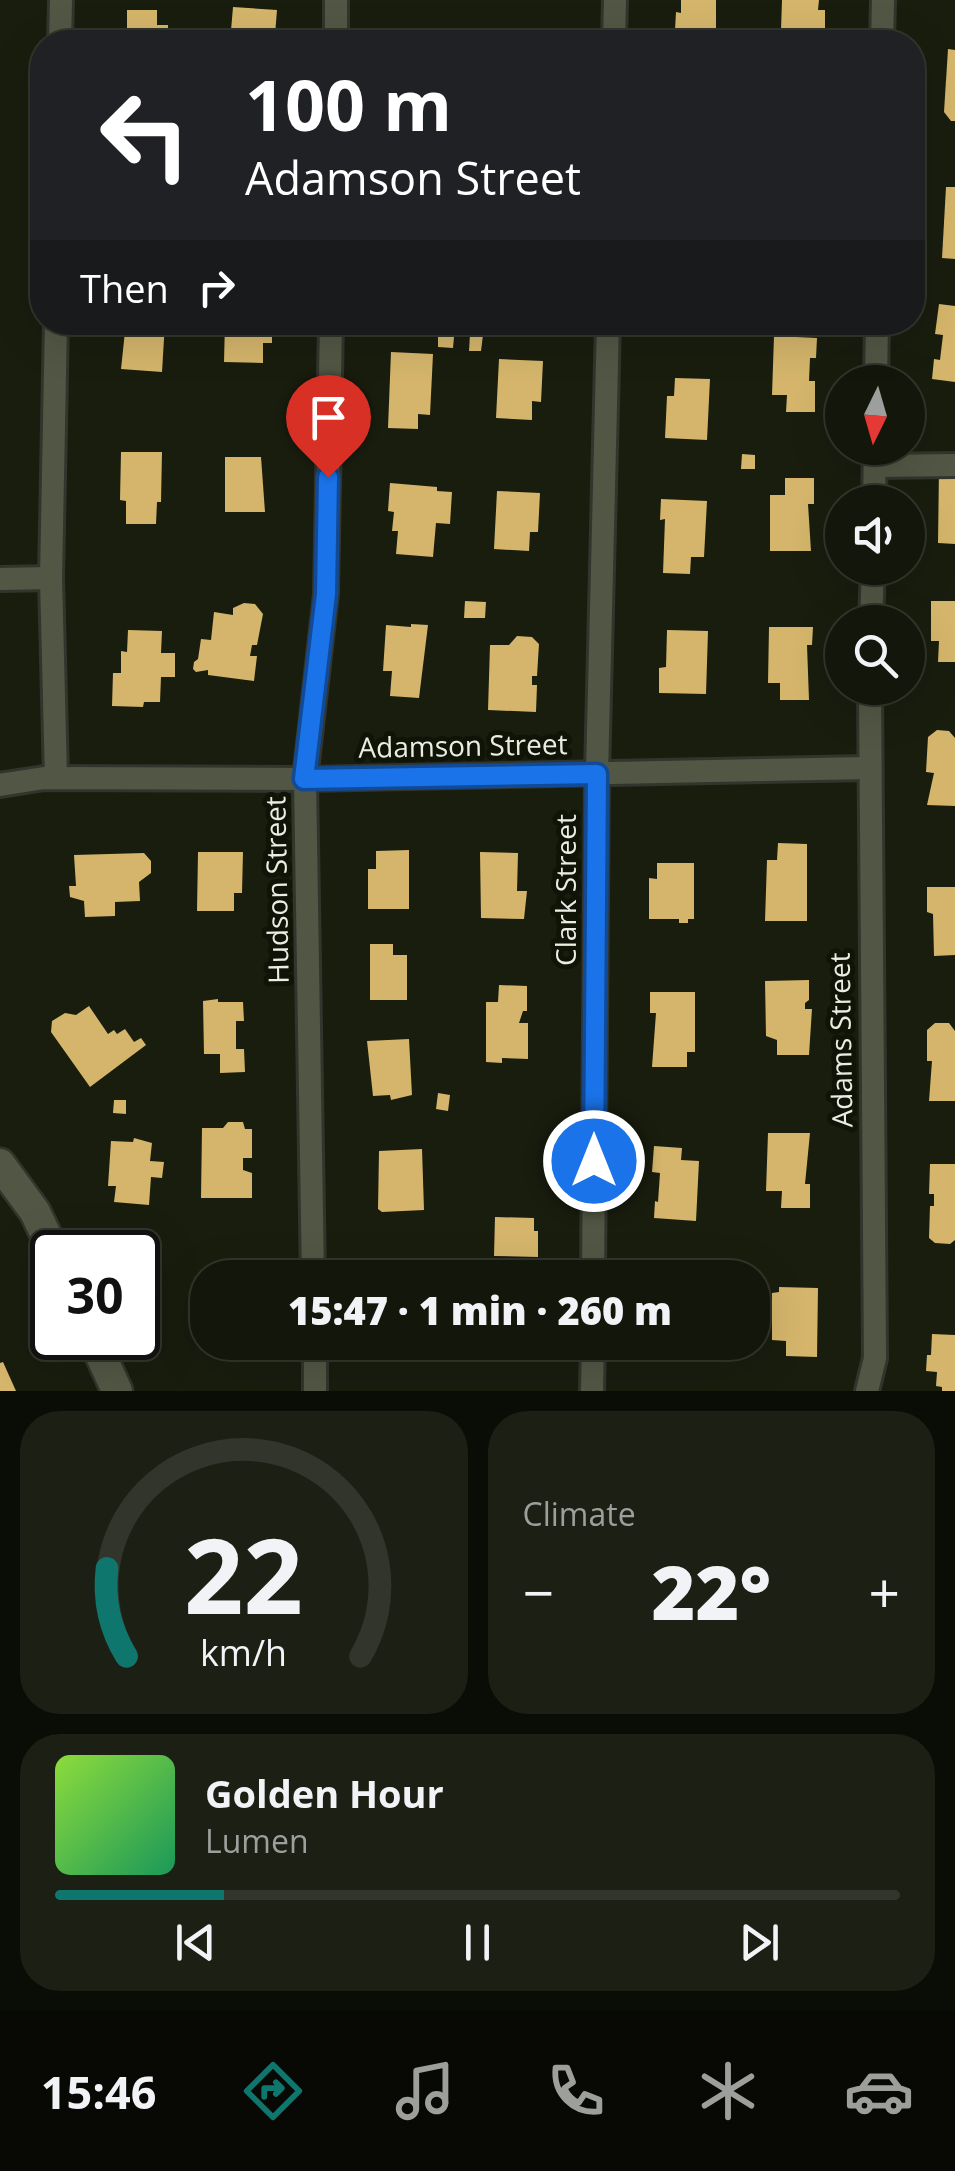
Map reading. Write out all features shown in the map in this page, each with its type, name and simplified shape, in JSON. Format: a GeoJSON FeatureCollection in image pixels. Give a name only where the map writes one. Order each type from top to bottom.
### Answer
{"type":"FeatureCollection","features":[{"type":"Feature","properties":{"kind":"main road"},"geometry":{"type":"LineString","coordinates":[[0,1164],[44,1230]]}},
{"type":"Feature","properties":{"kind":"main road"},"geometry":{"type":"LineString","coordinates":[[103,1360],[117,1391]]}},
{"type":"Feature","properties":{"kind":"street"},"geometry":{"type":"LineString","coordinates":[[60,30],[61,0]]}},
{"type":"Feature","properties":{"kind":"street"},"geometry":{"type":"LineString","coordinates":[[336,0],[336,30]]}},
{"type":"Feature","properties":{"kind":"street"},"geometry":{"type":"LineString","coordinates":[[614,30],[615,0]]}},
{"type":"Feature","properties":{"kind":"street"},"geometry":{"type":"LineString","coordinates":[[882,30],[883,0]]}},
{"type":"Feature","properties":{"kind":"street"},"geometry":{"type":"LineString","coordinates":[[56,335],[51,578],[56,778]]}},
{"type":"Feature","properties":{"kind":"street","name":"Hudson Street"},"geometry":{"type":"LineString","coordinates":[[314,1260],[304,779],[326,594],[330,335]]}},
{"type":"Feature","properties":{"kind":"street","name":"Clark Street"},"geometry":{"type":"LineString","coordinates":[[593,1260],[597,774],[608,335]]}},
{"type":"Feature","properties":{"kind":"street"},"geometry":{"type":"LineString","coordinates":[[877,365],[878,335]]}},
{"type":"Feature","properties":{"kind":"street"},"geometry":{"type":"LineString","coordinates":[[925,462],[955,465]]}},
{"type":"Feature","properties":{"kind":"street"},"geometry":{"type":"LineString","coordinates":[[0,579],[51,578]]}},
{"type":"Feature","properties":{"kind":"street","name":"Adams Street"},"geometry":{"type":"LineString","coordinates":[[867,1391],[874,1358],[870,705]]}},
{"type":"Feature","properties":{"kind":"street","name":"Adamson Street"},"geometry":{"type":"LineString","coordinates":[[0,785],[56,778],[304,779],[868,768]]}},
{"type":"Feature","properties":{"kind":"street"},"geometry":{"type":"LineString","coordinates":[[315,1360],[316,1391]]}},
{"type":"Feature","properties":{"kind":"street"},"geometry":{"type":"LineString","coordinates":[[592,1360],[592,1391]]}},
{"type":"Feature","properties":{"kind":"building"},"geometry":{"type":"Polygon","coordinates":[[[681,0],[716,0],[716,30],[675,30],[676,12],[681,13],[681,0]]]}},
{"type":"Feature","properties":{"kind":"building"},"geometry":{"type":"Polygon","coordinates":[[[782,0],[819,0],[818,10],[825,10],[825,30],[781,30],[782,0]]]}},
{"type":"Feature","properties":{"kind":"building"},"geometry":{"type":"Polygon","coordinates":[[[233,7],[277,10],[275,30],[231,30],[233,7]]]}},
{"type":"Feature","properties":{"kind":"building"},"geometry":{"type":"Polygon","coordinates":[[[127,10],[157,10],[157,25],[168,25],[168,30],[127,30],[127,10]]]}},
{"type":"Feature","properties":{"kind":"building"},"geometry":{"type":"Polygon","coordinates":[[[948,49],[955,50],[955,121],[944,112],[948,49]]]}},
{"type":"Feature","properties":{"kind":"building"},"geometry":{"type":"Polygon","coordinates":[[[946,187],[955,187],[955,259],[942,258],[946,187]]]}},
{"type":"Feature","properties":{"kind":"building"},"geometry":{"type":"Polygon","coordinates":[[[939,304],[955,306],[955,382],[932,379],[934,359],[940,360],[943,335],[935,334],[939,304]]]}},
{"type":"Feature","properties":{"kind":"building"},"geometry":{"type":"Polygon","coordinates":[[[125,335],[164,335],[162,372],[121,369],[125,335]]]}},
{"type":"Feature","properties":{"kind":"building"},"geometry":{"type":"Polygon","coordinates":[[[225,335],[272,335],[272,343],[263,343],[263,363],[224,362],[225,335]]]}},
{"type":"Feature","properties":{"kind":"building"},"geometry":{"type":"Polygon","coordinates":[[[470,335],[483,335],[481,351],[469,351],[470,335]]]}},
{"type":"Feature","properties":{"kind":"building"},"geometry":{"type":"Polygon","coordinates":[[[438,336],[454,337],[453,348],[438,347],[438,336]]]}},
{"type":"Feature","properties":{"kind":"building"},"geometry":{"type":"Polygon","coordinates":[[[774,336],[817,338],[816,358],[810,358],[809,381],[815,381],[815,412],[786,412],[787,395],[772,395],[774,336]]]}},
{"type":"Feature","properties":{"kind":"building"},"geometry":{"type":"Polygon","coordinates":[[[391,352],[433,354],[430,415],[418,414],[418,429],[388,428],[391,352]]]}},
{"type":"Feature","properties":{"kind":"building"},"geometry":{"type":"Polygon","coordinates":[[[499,359],[543,361],[541,402],[532,401],[532,420],[496,418],[499,359]]]}},
{"type":"Feature","properties":{"kind":"building"},"geometry":{"type":"Polygon","coordinates":[[[675,378],[710,379],[707,440],[665,438],[667,396],[674,396],[675,378]]]}},
{"type":"Feature","properties":{"kind":"building"},"geometry":{"type":"Polygon","coordinates":[[[121,452],[162,452],[161,502],[157,502],[156,524],[126,524],[126,501],[120,500],[121,452]]]}},
{"type":"Feature","properties":{"kind":"building"},"geometry":{"type":"Polygon","coordinates":[[[742,454],[755,455],[755,469],[741,469],[742,454]]]}},
{"type":"Feature","properties":{"kind":"building"},"geometry":{"type":"Polygon","coordinates":[[[225,457],[261,457],[265,512],[225,512],[225,457]]]}},
{"type":"Feature","properties":{"kind":"building"},"geometry":{"type":"Polygon","coordinates":[[[939,468],[955,469],[955,544],[938,543],[939,468]]]}},
{"type":"Feature","properties":{"kind":"building"},"geometry":{"type":"Polygon","coordinates":[[[785,478],[814,478],[814,504],[808,504],[811,551],[770,551],[770,495],[785,495],[785,478]]]}},
{"type":"Feature","properties":{"kind":"building"},"geometry":{"type":"Polygon","coordinates":[[[390,483],[452,492],[450,524],[436,523],[433,557],[396,554],[398,531],[392,531],[394,512],[388,511],[390,483]]]}},
{"type":"Feature","properties":{"kind":"building"},"geometry":{"type":"Polygon","coordinates":[[[497,491],[540,493],[538,532],[530,532],[529,551],[494,549],[497,491]]]}},
{"type":"Feature","properties":{"kind":"building"},"geometry":{"type":"Polygon","coordinates":[[[661,499],[707,501],[704,557],[691,557],[690,574],[663,573],[665,519],[660,520],[661,499]]]}},
{"type":"Feature","properties":{"kind":"building"},"geometry":{"type":"Polygon","coordinates":[[[465,601],[486,602],[485,618],[464,618],[465,601]]]}},
{"type":"Feature","properties":{"kind":"building"},"geometry":{"type":"Polygon","coordinates":[[[931,601],[955,601],[955,662],[938,662],[939,641],[931,641],[931,601]]]}},
{"type":"Feature","properties":{"kind":"building"},"geometry":{"type":"Polygon","coordinates":[[[255,604],[263,614],[257,645],[252,645],[250,656],[257,656],[254,681],[208,675],[208,670],[196,672],[194,662],[201,639],[211,640],[214,612],[233,615],[233,608],[255,604]]]}},
{"type":"Feature","properties":{"kind":"building"},"geometry":{"type":"Polygon","coordinates":[[[386,625],[428,625],[419,698],[390,696],[392,671],[383,671],[386,625]]]}},
{"type":"Feature","properties":{"kind":"building"},"geometry":{"type":"Polygon","coordinates":[[[769,627],[813,627],[812,645],[807,645],[809,700],[780,700],[780,683],[768,683],[769,627]]]}},
{"type":"Feature","properties":{"kind":"building"},"geometry":{"type":"Polygon","coordinates":[[[128,630],[162,631],[161,653],[175,653],[175,677],[161,677],[160,702],[144,702],[143,707],[112,706],[113,673],[121,673],[121,651],[127,652],[128,630]]]}},
{"type":"Feature","properties":{"kind":"building"},"geometry":{"type":"Polygon","coordinates":[[[667,630],[708,631],[706,694],[659,693],[659,668],[666,667],[667,630]]]}},
{"type":"Feature","properties":{"kind":"building"},"geometry":{"type":"Polygon","coordinates":[[[517,636],[532,637],[539,644],[537,676],[532,676],[532,685],[537,685],[536,712],[488,710],[490,645],[509,645],[517,636]]]}},
{"type":"Feature","properties":{"kind":"building"},"geometry":{"type":"Polygon","coordinates":[[[937,730],[949,731],[955,738],[955,806],[927,805],[934,773],[926,772],[928,737],[937,730]]]}},
{"type":"Feature","properties":{"kind":"building"},"geometry":{"type":"Polygon","coordinates":[[[778,843],[807,844],[807,921],[765,921],[767,860],[777,860],[778,843]]]}},
{"type":"Feature","properties":{"kind":"building"},"geometry":{"type":"Polygon","coordinates":[[[409,850],[409,909],[368,909],[368,869],[376,869],[376,851],[409,850]]]}},
{"type":"Feature","properties":{"kind":"building"},"geometry":{"type":"Polygon","coordinates":[[[198,852],[243,852],[242,893],[234,893],[234,911],[197,911],[198,852]]]}},
{"type":"Feature","properties":{"kind":"building"},"geometry":{"type":"Polygon","coordinates":[[[480,852],[518,853],[517,891],[527,891],[524,919],[481,918],[480,852]]]}},
{"type":"Feature","properties":{"kind":"building"},"geometry":{"type":"Polygon","coordinates":[[[144,853],[151,861],[151,873],[139,882],[140,901],[115,902],[115,916],[85,917],[84,901],[70,897],[69,886],[76,886],[74,855],[144,853]]]}},
{"type":"Feature","properties":{"kind":"building"},"geometry":{"type":"Polygon","coordinates":[[[657,863],[694,863],[694,919],[688,919],[688,923],[679,923],[679,919],[649,919],[649,878],[657,879],[657,863]]]}},
{"type":"Feature","properties":{"kind":"building"},"geometry":{"type":"Polygon","coordinates":[[[927,887],[955,887],[955,955],[934,956],[933,914],[927,912],[927,887]]]}},
{"type":"Feature","properties":{"kind":"building"},"geometry":{"type":"Polygon","coordinates":[[[370,944],[393,944],[393,955],[407,955],[407,1000],[370,1000],[370,944]]]}},
{"type":"Feature","properties":{"kind":"building"},"geometry":{"type":"Polygon","coordinates":[[[809,980],[805,1009],[812,1009],[809,1055],[777,1055],[777,1040],[766,1036],[765,981],[809,980]]]}},
{"type":"Feature","properties":{"kind":"building"},"geometry":{"type":"Polygon","coordinates":[[[499,985],[527,986],[527,1011],[523,1011],[519,1023],[528,1023],[528,1059],[486,1062],[486,1002],[498,1002],[499,985]]]}},
{"type":"Feature","properties":{"kind":"building"},"geometry":{"type":"Polygon","coordinates":[[[650,992],[695,992],[695,1052],[687,1052],[687,1067],[652,1067],[656,1013],[650,1013],[650,992]]]}},
{"type":"Feature","properties":{"kind":"building"},"geometry":{"type":"Polygon","coordinates":[[[203,1001],[243,1002],[244,1021],[236,1021],[236,1049],[244,1049],[245,1072],[220,1073],[220,1054],[204,1054],[203,1001]]]}},
{"type":"Feature","properties":{"kind":"building"},"geometry":{"type":"Polygon","coordinates":[[[89,1006],[108,1034],[125,1029],[134,1042],[141,1038],[146,1045],[90,1087],[51,1032],[52,1021],[65,1013],[76,1015],[89,1006]]]}},
{"type":"Feature","properties":{"kind":"building"},"geometry":{"type":"Polygon","coordinates":[[[935,1023],[949,1023],[955,1031],[955,1101],[929,1101],[932,1061],[927,1061],[927,1030],[935,1023]]]}},
{"type":"Feature","properties":{"kind":"building"},"geometry":{"type":"Polygon","coordinates":[[[409,1039],[412,1095],[391,1100],[390,1095],[373,1096],[367,1041],[409,1039]]]}},
{"type":"Feature","properties":{"kind":"building"},"geometry":{"type":"Polygon","coordinates":[[[438,1093],[450,1095],[448,1111],[436,1109],[438,1093]]]}},
{"type":"Feature","properties":{"kind":"building"},"geometry":{"type":"Polygon","coordinates":[[[114,1100],[126,1100],[126,1114],[113,1113],[114,1100]]]}},
{"type":"Feature","properties":{"kind":"building"},"geometry":{"type":"Polygon","coordinates":[[[228,1122],[243,1122],[245,1129],[252,1129],[252,1158],[243,1158],[243,1170],[252,1173],[252,1198],[201,1198],[202,1128],[223,1128],[228,1122]]]}},
{"type":"Feature","properties":{"kind":"building"},"geometry":{"type":"Polygon","coordinates":[[[768,1133],[810,1133],[805,1184],[810,1184],[810,1208],[781,1208],[782,1191],[766,1191],[768,1133]]]}},
{"type":"Feature","properties":{"kind":"building"},"geometry":{"type":"Polygon","coordinates":[[[134,1138],[152,1143],[150,1161],[164,1162],[162,1178],[151,1177],[149,1205],[114,1202],[116,1186],[108,1186],[111,1141],[133,1142],[134,1138]]]}},
{"type":"Feature","properties":{"kind":"building"},"geometry":{"type":"Polygon","coordinates":[[[654,1146],[682,1148],[681,1160],[699,1161],[696,1221],[654,1218],[660,1173],[652,1172],[654,1146]]]}},
{"type":"Feature","properties":{"kind":"building"},"geometry":{"type":"Polygon","coordinates":[[[422,1149],[424,1210],[382,1212],[378,1209],[379,1151],[422,1149]]]}},
{"type":"Feature","properties":{"kind":"building"},"geometry":{"type":"Polygon","coordinates":[[[930,1164],[955,1164],[955,1240],[950,1244],[935,1243],[929,1238],[930,1206],[934,1206],[934,1194],[929,1194],[930,1164]]]}},
{"type":"Feature","properties":{"kind":"building"},"geometry":{"type":"Polygon","coordinates":[[[495,1217],[534,1218],[538,1257],[494,1256],[495,1217]]]}},
{"type":"Feature","properties":{"kind":"building"},"geometry":{"type":"Polygon","coordinates":[[[779,1287],[818,1288],[817,1357],[786,1356],[786,1341],[772,1340],[772,1293],[779,1292],[779,1287]]]}},
{"type":"Feature","properties":{"kind":"building"},"geometry":{"type":"Polygon","coordinates":[[[932,1334],[955,1335],[955,1391],[942,1391],[942,1387],[936,1386],[937,1372],[926,1371],[932,1334]]]}},
{"type":"Feature","properties":{"kind":"building"},"geometry":{"type":"Polygon","coordinates":[[[3,1362],[16,1391],[0,1391],[3,1362]]]}},
{"type":"Feature","properties":{"kind":"route"},"geometry":{"type":"LineString","coordinates":[[328,477],[326,594],[304,779],[597,774],[594,1161]]}}]}
